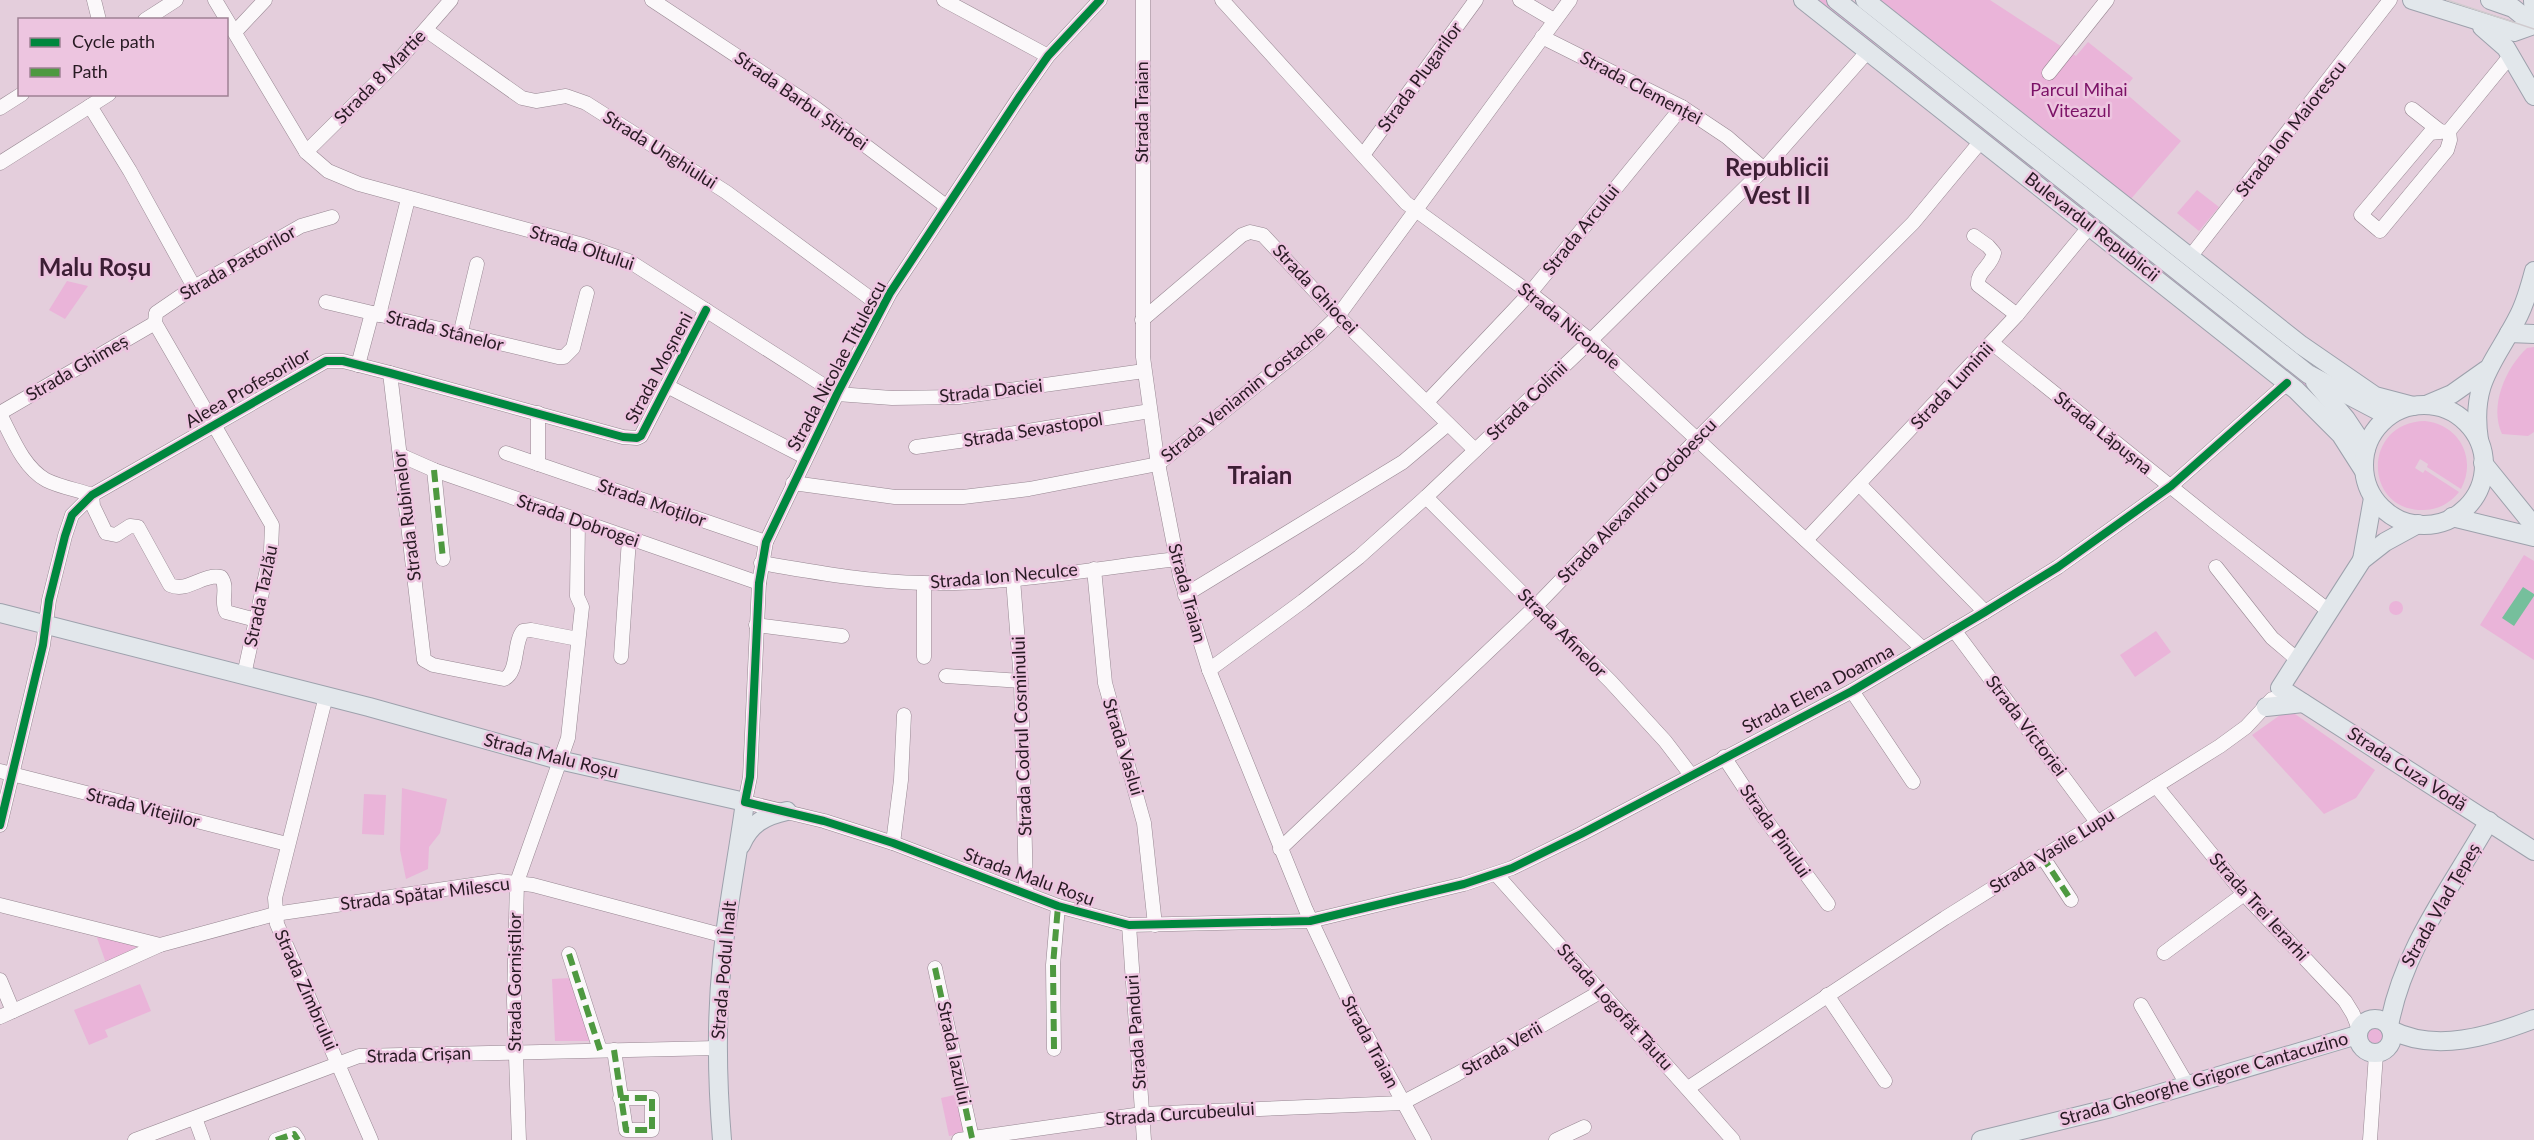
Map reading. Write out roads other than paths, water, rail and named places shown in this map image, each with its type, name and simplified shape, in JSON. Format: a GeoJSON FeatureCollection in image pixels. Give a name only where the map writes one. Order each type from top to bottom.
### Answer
{"type":"FeatureCollection","features":[{"type":"Feature","properties":{"kind":"main road","name":"Bulevardul Republicii"},"geometry":{"type":"LineString","coordinates":[[1803,0],[2287,383],[2336,430],[2364,471]]}},
{"type":"Feature","properties":{"kind":"main road","name":"Bulevardul Republicii"},"geometry":{"type":"LineString","coordinates":[[1836,0],[2308,374],[2388,416]]}},
{"type":"Feature","properties":{"kind":"main road","name":"Bulevardul Republicii"},"geometry":{"type":"LineString","coordinates":[[1865,0],[2351,381],[2375,396],[2420,406]]}},
{"type":"Feature","properties":{"kind":"main road"},"geometry":{"type":"LineString","coordinates":[[2412,0],[2514,32],[2534,25]]}},
{"type":"Feature","properties":{"kind":"main road"},"geometry":{"type":"LineString","coordinates":[[2490,0],[2513,8],[2534,25]]}},
{"type":"Feature","properties":{"kind":"main road"},"geometry":{"type":"LineString","coordinates":[[2534,0],[2534,21]]}},
{"type":"Feature","properties":{"kind":"main road"},"geometry":{"type":"LineString","coordinates":[[2474,20],[2499,40],[2511,55],[2534,96]]}},
{"type":"Feature","properties":{"kind":"main road"},"geometry":{"type":"LineString","coordinates":[[2488,369],[2452,394],[2388,416],[2371,436],[2366,449],[2364,471],[2373,498],[2386,511],[2401,520],[2418,524],[2441,522],[2452,518],[2465,508],[2475,495],[2482,479],[2483,463],[2477,425],[2478,395],[2488,369],[2510,333],[2526,297],[2534,271]]}},
{"type":"Feature","properties":{"kind":"main road"},"geometry":{"type":"LineString","coordinates":[[2526,297],[2534,315]]}},
{"type":"Feature","properties":{"kind":"main road"},"geometry":{"type":"LineString","coordinates":[[2510,333],[2534,334]]}},
{"type":"Feature","properties":{"kind":"main road","name":"Bulevardul Republicii"},"geometry":{"type":"LineString","coordinates":[[2308,374],[2346,419],[2366,449]]}},
{"type":"Feature","properties":{"kind":"main road"},"geometry":{"type":"LineString","coordinates":[[2420,406],[2452,412],[2463,420],[2479,441]]}},
{"type":"Feature","properties":{"kind":"main road"},"geometry":{"type":"LineString","coordinates":[[2483,463],[2534,526]]}},
{"type":"Feature","properties":{"kind":"main road","name":"Strada Vasile Lupu"},"geometry":{"type":"LineString","coordinates":[[2362,560],[2373,498]]}},
{"type":"Feature","properties":{"kind":"main road"},"geometry":{"type":"LineString","coordinates":[[2452,518],[2534,537]]}},
{"type":"Feature","properties":{"kind":"main road","name":"Strada Vasile Lupu"},"geometry":{"type":"LineString","coordinates":[[2280,688],[2362,560],[2385,542],[2418,524]]}},
{"type":"Feature","properties":{"kind":"main road","name":"Strada Malu Roșu"},"geometry":{"type":"LineString","coordinates":[[0,613],[326,696],[559,760],[745,802]]}},
{"type":"Feature","properties":{"kind":"main road"},"geometry":{"type":"LineString","coordinates":[[2266,707],[2303,703],[2296,664]]}},
{"type":"Feature","properties":{"kind":"main road","name":"Strada Cuza Vodă"},"geometry":{"type":"LineString","coordinates":[[2280,688],[2534,851]]}},
{"type":"Feature","properties":{"kind":"main road","name":"Strada Podul Înalt"},"geometry":{"type":"LineString","coordinates":[[722,1140],[717,1048],[725,936],[745,802]]}},
{"type":"Feature","properties":{"kind":"main road"},"geometry":{"type":"LineString","coordinates":[[738,852],[745,836],[760,820],[786,812]]}},
{"type":"Feature","properties":{"kind":"main road","name":"Strada Vlad Țepeș"},"geometry":{"type":"LineString","coordinates":[[2390,1028],[2393,1003],[2400,978],[2418,941],[2489,821]]}},
{"type":"Feature","properties":{"kind":"main road"},"geometry":{"type":"LineString","coordinates":[[2393,1003],[2401,1020],[2416,1040]]}},
{"type":"Feature","properties":{"kind":"main road","name":"Strada Gheorghe Grigore Cantacuzino"},"geometry":{"type":"LineString","coordinates":[[1981,1140],[2111,1108],[2188,1086],[2358,1032],[2366,1021],[2373,1019],[2380,1020],[2390,1028],[2416,1040],[2443,1041],[2475,1037],[2534,1019]]}},
{"type":"Feature","properties":{"kind":"main road","name":"Strada Gheorghe Grigore Cantacuzino"},"geometry":{"type":"LineString","coordinates":[[2358,1032],[2362,1048],[2376,1054],[2390,1045],[2392,1038],[2390,1028]]}},
{"type":"Feature","properties":{"kind":"street"},"geometry":{"type":"LineString","coordinates":[[94,0],[98,18]]}},
{"type":"Feature","properties":{"kind":"street"},"geometry":{"type":"LineString","coordinates":[[148,18],[176,0]]}},
{"type":"Feature","properties":{"kind":"street","name":"Strada Oltului"},"geometry":{"type":"LineString","coordinates":[[215,0],[226,18]]}},
{"type":"Feature","properties":{"kind":"street"},"geometry":{"type":"LineString","coordinates":[[229,24],[264,0]]}},
{"type":"Feature","properties":{"kind":"street","name":"Strada 8 Martie"},"geometry":{"type":"LineString","coordinates":[[306,152],[359,101],[451,0]]}},
{"type":"Feature","properties":{"kind":"street","name":"Strada Barbu Știrbei"},"geometry":{"type":"LineString","coordinates":[[652,0],[814,107],[946,206]]}},
{"type":"Feature","properties":{"kind":"street"},"geometry":{"type":"LineString","coordinates":[[944,0],[1048,56]]}},
{"type":"Feature","properties":{"kind":"street","name":"Strada Nicolae Titulescu"},"geometry":{"type":"LineString","coordinates":[[745,802],[750,777],[759,583],[766,542],[805,457],[882,307],[946,206],[1048,56],[1100,0]]}},
{"type":"Feature","properties":{"kind":"street","name":"Strada Traian"},"geometry":{"type":"LineString","coordinates":[[1143,0],[1142,320],[1144,371],[1158,464],[1176,559],[1209,670],[1310,921],[1350,1004],[1424,1140]]}},
{"type":"Feature","properties":{"kind":"street","name":"Strada Nicopole"},"geometry":{"type":"LineString","coordinates":[[1222,0],[1416,211],[1530,292],[1590,340],[1923,649]]}},
{"type":"Feature","properties":{"kind":"street","name":"Strada Plugarilor"},"geometry":{"type":"LineString","coordinates":[[1363,154],[1476,0]]}},
{"type":"Feature","properties":{"kind":"street"},"geometry":{"type":"LineString","coordinates":[[1520,0],[1554,20]]}},
{"type":"Feature","properties":{"kind":"street","name":"Strada Veniamin Costache"},"geometry":{"type":"LineString","coordinates":[[793,483],[895,497],[963,497],[1029,489],[1158,464],[1312,341],[1338,316],[1570,0]]}},
{"type":"Feature","properties":{"kind":"street"},"geometry":{"type":"LineString","coordinates":[[2049,73],[2107,0]]}},
{"type":"Feature","properties":{"kind":"street","name":"Strada Ion Maiorescu"},"geometry":{"type":"LineString","coordinates":[[2190,257],[2390,0]]}},
{"type":"Feature","properties":{"kind":"street","name":"Strada Oltului"},"geometry":{"type":"LineString","coordinates":[[229,24],[306,152],[328,171],[343,179],[408,199],[614,255],[644,268],[837,393]]}},
{"type":"Feature","properties":{"kind":"street","name":"Strada Unghiului"},"geometry":{"type":"LineString","coordinates":[[426,30],[522,98],[536,101],[566,96],[586,103],[726,192],[882,307]]}},
{"type":"Feature","properties":{"kind":"street","name":"Strada Clemenței"},"geometry":{"type":"LineString","coordinates":[[1542,37],[1682,106],[1727,137],[1764,169]]}},
{"type":"Feature","properties":{"kind":"street","name":"Strada Colinii"},"geometry":{"type":"LineString","coordinates":[[1209,670],[1312,593],[1426,497],[1764,169],[1868,51]]}},
{"type":"Feature","properties":{"kind":"street"},"geometry":{"type":"LineString","coordinates":[[2412,109],[2444,131],[2450,140],[2447,150],[2380,231],[2361,215],[2430,133],[2444,131],[2511,55]]}},
{"type":"Feature","properties":{"kind":"street"},"geometry":{"type":"LineString","coordinates":[[0,108],[19,96]]}},
{"type":"Feature","properties":{"kind":"street"},"geometry":{"type":"LineString","coordinates":[[0,163],[106,96]]}},
{"type":"Feature","properties":{"kind":"street"},"geometry":{"type":"LineString","coordinates":[[90,106],[130,171],[194,287]]}},
{"type":"Feature","properties":{"kind":"street","name":"Strada Arcului"},"geometry":{"type":"LineString","coordinates":[[1427,402],[1530,292],[1682,106]]}},
{"type":"Feature","properties":{"kind":"street","name":"Strada Alexandru Odobescu"},"geometry":{"type":"LineString","coordinates":[[1280,849],[1535,607],[1696,440],[1913,223],[1981,141]]}},
{"type":"Feature","properties":{"kind":"street"},"geometry":{"type":"LineString","coordinates":[[358,365],[376,314],[408,199]]}},
{"type":"Feature","properties":{"kind":"street","name":"Strada Pastorilor"},"geometry":{"type":"LineString","coordinates":[[155,323],[156,313],[194,287],[301,226],[314,220],[332,217]]}},
{"type":"Feature","properties":{"kind":"street","name":"Strada Luminii"},"geometry":{"type":"LineString","coordinates":[[1806,540],[1992,343],[2090,226]]}},
{"type":"Feature","properties":{"kind":"street","name":"Strada Ghiocei"},"geometry":{"type":"LineString","coordinates":[[1142,320],[1242,235],[1250,232],[1263,235],[1338,316],[1475,450]]}},
{"type":"Feature","properties":{"kind":"street"},"geometry":{"type":"LineString","coordinates":[[1974,236],[1994,253],[1993,258],[1978,276],[1978,285],[2017,315]]}},
{"type":"Feature","properties":{"kind":"street"},"geometry":{"type":"LineString","coordinates":[[460,335],[477,264]]}},
{"type":"Feature","properties":{"kind":"street","name":"Strada Stânelor"},"geometry":{"type":"LineString","coordinates":[[326,302],[531,352],[564,357],[573,348],[587,293]]}},
{"type":"Feature","properties":{"kind":"street","name":"Strada Moșneni"},"geometry":{"type":"LineString","coordinates":[[637,438],[641,436],[668,386],[706,310]]}},
{"type":"Feature","properties":{"kind":"street","name":"Strada Ghimeș"},"geometry":{"type":"LineString","coordinates":[[0,414],[155,323]]}},
{"type":"Feature","properties":{"kind":"street","name":"Strada Tazlău"},"geometry":{"type":"LineString","coordinates":[[155,323],[272,525],[271,551],[244,675]]}},
{"type":"Feature","properties":{"kind":"street","name":"Strada Lăpușna"},"geometry":{"type":"LineString","coordinates":[[1992,343],[2329,611]]}},
{"type":"Feature","properties":{"kind":"street","name":"Aleea Profesorilor"},"geometry":{"type":"LineString","coordinates":[[0,825],[6,773],[43,645],[58,565],[72,515],[92,495],[326,361],[343,361],[637,438]]}},
{"type":"Feature","properties":{"kind":"street","name":"Strada Daciei"},"geometry":{"type":"LineString","coordinates":[[837,393],[892,398],[959,397],[1144,371]]}},
{"type":"Feature","properties":{"kind":"street","name":"Strada Rubinelor"},"geometry":{"type":"LineString","coordinates":[[390,373],[424,660],[433,665],[504,679],[511,674],[519,636],[524,631],[531,630],[578,639]]}},
{"type":"Feature","properties":{"kind":"street","name":"Strada Elena Doamna"},"geometry":{"type":"LineString","coordinates":[[1310,921],[1496,874],[1581,834],[1851,691],[2058,567],[2171,486],[2287,383]]}},
{"type":"Feature","properties":{"kind":"street"},"geometry":{"type":"LineString","coordinates":[[668,386],[805,457]]}},
{"type":"Feature","properties":{"kind":"street","name":"Strada Sevastopol"},"geometry":{"type":"LineString","coordinates":[[916,447],[1150,411]]}},
{"type":"Feature","properties":{"kind":"street"},"geometry":{"type":"LineString","coordinates":[[538,412],[538,464]]}},
{"type":"Feature","properties":{"kind":"street"},"geometry":{"type":"LineString","coordinates":[[0,414],[25,461],[36,473],[47,481],[92,495],[93,506],[106,533],[116,535],[130,526],[138,527],[170,585],[180,588],[212,577],[221,577],[225,585],[223,602],[226,612],[256,620]]}},
{"type":"Feature","properties":{"kind":"street"},"geometry":{"type":"LineString","coordinates":[[1185,595],[1403,462],[1448,424]]}},
{"type":"Feature","properties":{"kind":"street","name":"Strada Moților"},"geometry":{"type":"LineString","coordinates":[[506,453],[766,542]]}},
{"type":"Feature","properties":{"kind":"street","name":"Strada Dobrogei"},"geometry":{"type":"LineString","coordinates":[[400,455],[434,470],[759,583]]}},
{"type":"Feature","properties":{"kind":"street"},"geometry":{"type":"LineString","coordinates":[[434,470],[443,559]]}},
{"type":"Feature","properties":{"kind":"street"},"geometry":{"type":"LineString","coordinates":[[1859,484],[1985,612]]}},
{"type":"Feature","properties":{"kind":"street","name":"Strada Afinelor"},"geometry":{"type":"LineString","coordinates":[[1426,497],[1625,697],[1665,741],[1691,775]]}},
{"type":"Feature","properties":{"kind":"street","name":"Strada Gorniștilor"},"geometry":{"type":"LineString","coordinates":[[519,1140],[514,976],[517,882],[568,738],[582,607],[577,596],[578,521]]}},
{"type":"Feature","properties":{"kind":"street"},"geometry":{"type":"LineString","coordinates":[[621,657],[629,539]]}},
{"type":"Feature","properties":{"kind":"street","name":"Strada Ion Neculce"},"geometry":{"type":"LineString","coordinates":[[761,562],[858,579],[924,584],[1013,579],[1176,559]]}},
{"type":"Feature","properties":{"kind":"street"},"geometry":{"type":"LineString","coordinates":[[2216,567],[2296,664]]}},
{"type":"Feature","properties":{"kind":"street","name":"Strada Vaslui"},"geometry":{"type":"LineString","coordinates":[[1094,569],[1105,683],[1144,823],[1155,926]]}},
{"type":"Feature","properties":{"kind":"street","name":"Strada Codrul Cosminului"},"geometry":{"type":"LineString","coordinates":[[1013,579],[1021,681],[1026,893]]}},
{"type":"Feature","properties":{"kind":"street"},"geometry":{"type":"LineString","coordinates":[[924,584],[924,657]]}},
{"type":"Feature","properties":{"kind":"street"},"geometry":{"type":"LineString","coordinates":[[756,625],[842,636]]}},
{"type":"Feature","properties":{"kind":"street","name":"Strada Victoriei"},"geometry":{"type":"LineString","coordinates":[[1954,630],[2097,822]]}},
{"type":"Feature","properties":{"kind":"street"},"geometry":{"type":"LineString","coordinates":[[946,676],[1021,681]]}},
{"type":"Feature","properties":{"kind":"street","name":"Strada Vasile Lupu"},"geometry":{"type":"LineString","coordinates":[[1688,1088],[2042,856],[2233,737],[2266,707],[2280,688]]}},
{"type":"Feature","properties":{"kind":"street"},"geometry":{"type":"LineString","coordinates":[[1851,691],[1913,782]]}},
{"type":"Feature","properties":{"kind":"street","name":"Strada Zimbrului"},"geometry":{"type":"LineString","coordinates":[[326,696],[287,844],[275,898],[275,914],[277,924],[371,1140]]}},
{"type":"Feature","properties":{"kind":"street"},"geometry":{"type":"LineString","coordinates":[[893,843],[901,780],[904,715]]}},
{"type":"Feature","properties":{"kind":"street","name":"Strada Pinului"},"geometry":{"type":"LineString","coordinates":[[1724,757],[1763,816],[1828,904]]}},
{"type":"Feature","properties":{"kind":"street","name":"Strada Vitejilor"},"geometry":{"type":"LineString","coordinates":[[6,773],[287,844]]}},
{"type":"Feature","properties":{"kind":"street","name":"Strada Trei Ierarhi"},"geometry":{"type":"LineString","coordinates":[[2156,786],[2244,894],[2345,1001],[2354,1014],[2358,1032]]}},
{"type":"Feature","properties":{"kind":"street","name":"Strada Malu Roșu"},"geometry":{"type":"LineString","coordinates":[[745,802],[893,843],[1058,906],[1129,925],[1310,921]]}},
{"type":"Feature","properties":{"kind":"street"},"geometry":{"type":"LineString","coordinates":[[2042,856],[2071,900]]}},
{"type":"Feature","properties":{"kind":"street","name":"Strada Logofăt Tăutu"},"geometry":{"type":"LineString","coordinates":[[1496,874],[1733,1140]]}},
{"type":"Feature","properties":{"kind":"street","name":"Strada Spătar Milescu"},"geometry":{"type":"LineString","coordinates":[[0,1017],[160,945],[275,914],[499,881],[533,885],[725,936]]}},
{"type":"Feature","properties":{"kind":"street"},"geometry":{"type":"LineString","coordinates":[[2164,953],[2244,894]]}},
{"type":"Feature","properties":{"kind":"street","name":"Strada Spătar Milescu"},"geometry":{"type":"LineString","coordinates":[[0,905],[160,945]]}},
{"type":"Feature","properties":{"kind":"street"},"geometry":{"type":"LineString","coordinates":[[1054,1049],[1052,975],[1058,906]]}},
{"type":"Feature","properties":{"kind":"street","name":"Strada Panduri"},"geometry":{"type":"LineString","coordinates":[[1129,925],[1144,1140]]}},
{"type":"Feature","properties":{"kind":"street"},"geometry":{"type":"LineString","coordinates":[[569,954],[600,1050]]}},
{"type":"Feature","properties":{"kind":"street","name":"Strada Iazului"},"geometry":{"type":"LineString","coordinates":[[935,968],[965,1139]]}},
{"type":"Feature","properties":{"kind":"street"},"geometry":{"type":"LineString","coordinates":[[0,980],[13,1011]]}},
{"type":"Feature","properties":{"kind":"street","name":"Strada Verii"},"geometry":{"type":"LineString","coordinates":[[1402,1103],[1600,992]]}},
{"type":"Feature","properties":{"kind":"street"},"geometry":{"type":"LineString","coordinates":[[1827,995],[1885,1081]]}},
{"type":"Feature","properties":{"kind":"street"},"geometry":{"type":"LineString","coordinates":[[2141,1005],[2188,1086]]}},
{"type":"Feature","properties":{"kind":"street","name":"Strada Crișan"},"geometry":{"type":"LineString","coordinates":[[135,1140],[358,1056],[717,1048]]}},
{"type":"Feature","properties":{"kind":"street"},"geometry":{"type":"LineString","coordinates":[[614,1050],[620,1098]]}},
{"type":"Feature","properties":{"kind":"street"},"geometry":{"type":"LineString","coordinates":[[2370,1140],[2376,1054]]}},
{"type":"Feature","properties":{"kind":"street","name":"Strada Curcubeului"},"geometry":{"type":"LineString","coordinates":[[965,1139],[1142,1114],[1402,1103]]}},
{"type":"Feature","properties":{"kind":"street"},"geometry":{"type":"LineString","coordinates":[[195,1118],[203,1140]]}},
{"type":"Feature","properties":{"kind":"street"},"geometry":{"type":"LineString","coordinates":[[1556,1140],[1584,1127]]}},
{"type":"Feature","properties":{"kind":"street"},"geometry":{"type":"LineString","coordinates":[[276,1140],[290,1134],[294,1134],[298,1140]]}},
{"type":"Feature","properties":{"kind":"tram line"},"geometry":{"type":"LineString","coordinates":[[2447,0],[2534,29]]}},
{"type":"Feature","properties":{"kind":"district","name":"Republicii Vest II"},"geometry":{"type":"Point","coordinates":[1777,182]}},
{"type":"Feature","properties":{"kind":"district","name":"Malu Roșu"},"geometry":{"type":"Point","coordinates":[95,268]}},
{"type":"Feature","properties":{"kind":"district","name":"Traian"},"geometry":{"type":"Point","coordinates":[1260,476]}},
{"type":"Feature","properties":{"kind":"park label","name":"Parcul Mihai Viteazul"},"geometry":{"type":"Point","coordinates":[2079,100]}}]}
